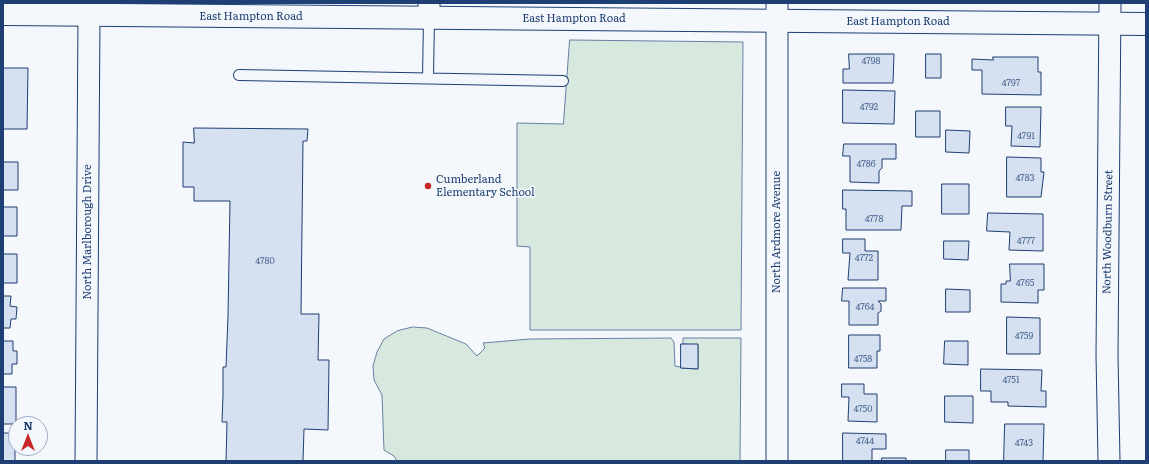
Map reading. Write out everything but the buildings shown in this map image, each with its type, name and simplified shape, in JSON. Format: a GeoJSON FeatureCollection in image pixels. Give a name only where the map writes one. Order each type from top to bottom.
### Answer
{"type":"FeatureCollection","features":[{"type":"Feature","properties":{"kind":"main road","name":"East Hampton Road"},"geometry":{"type":"LineString","coordinates":[[3,14],[89,9],[776,12],[1146,24]]}},
{"type":"Feature","properties":{"kind":"street","name":"North Woodburn Street"},"geometry":{"type":"LineString","coordinates":[[1109,461],[1106,355],[1110,3]]}},
{"type":"Feature","properties":{"kind":"street","name":"North Marlborough Drive"},"geometry":{"type":"LineString","coordinates":[[86,461],[89,9]]}},
{"type":"Feature","properties":{"kind":"street","name":"North Ardmore Avenue"},"geometry":{"type":"LineString","coordinates":[[776,12],[777,461]]}},
{"type":"Feature","properties":{"kind":"lane"},"geometry":{"type":"LineString","coordinates":[[428,78],[429,11]]}},
{"type":"Feature","properties":{"kind":"lane"},"geometry":{"type":"LineString","coordinates":[[239,75],[563,81]]}},
{"type":"Feature","properties":{"kind":"shaded area"},"geometry":{"type":"Polygon","coordinates":[[[570,40],[743,42],[741,330],[530,330],[530,247],[517,246],[517,123],[563,124],[570,40]]]}},
{"type":"Feature","properties":{"kind":"shaded area"},"geometry":{"type":"Polygon","coordinates":[[[413,327],[427,328],[466,344],[477,356],[485,348],[483,343],[530,339],[671,338],[674,342],[675,366],[681,368],[698,369],[698,345],[683,344],[683,338],[741,338],[740,461],[397,461],[394,456],[384,450],[382,395],[374,380],[373,366],[377,352],[384,339],[397,331],[413,327]]]}},
{"type":"Feature","properties":{"kind":"place","name":"Cumberland Elementary School"},"geometry":{"type":"Point","coordinates":[428,186]}}]}
